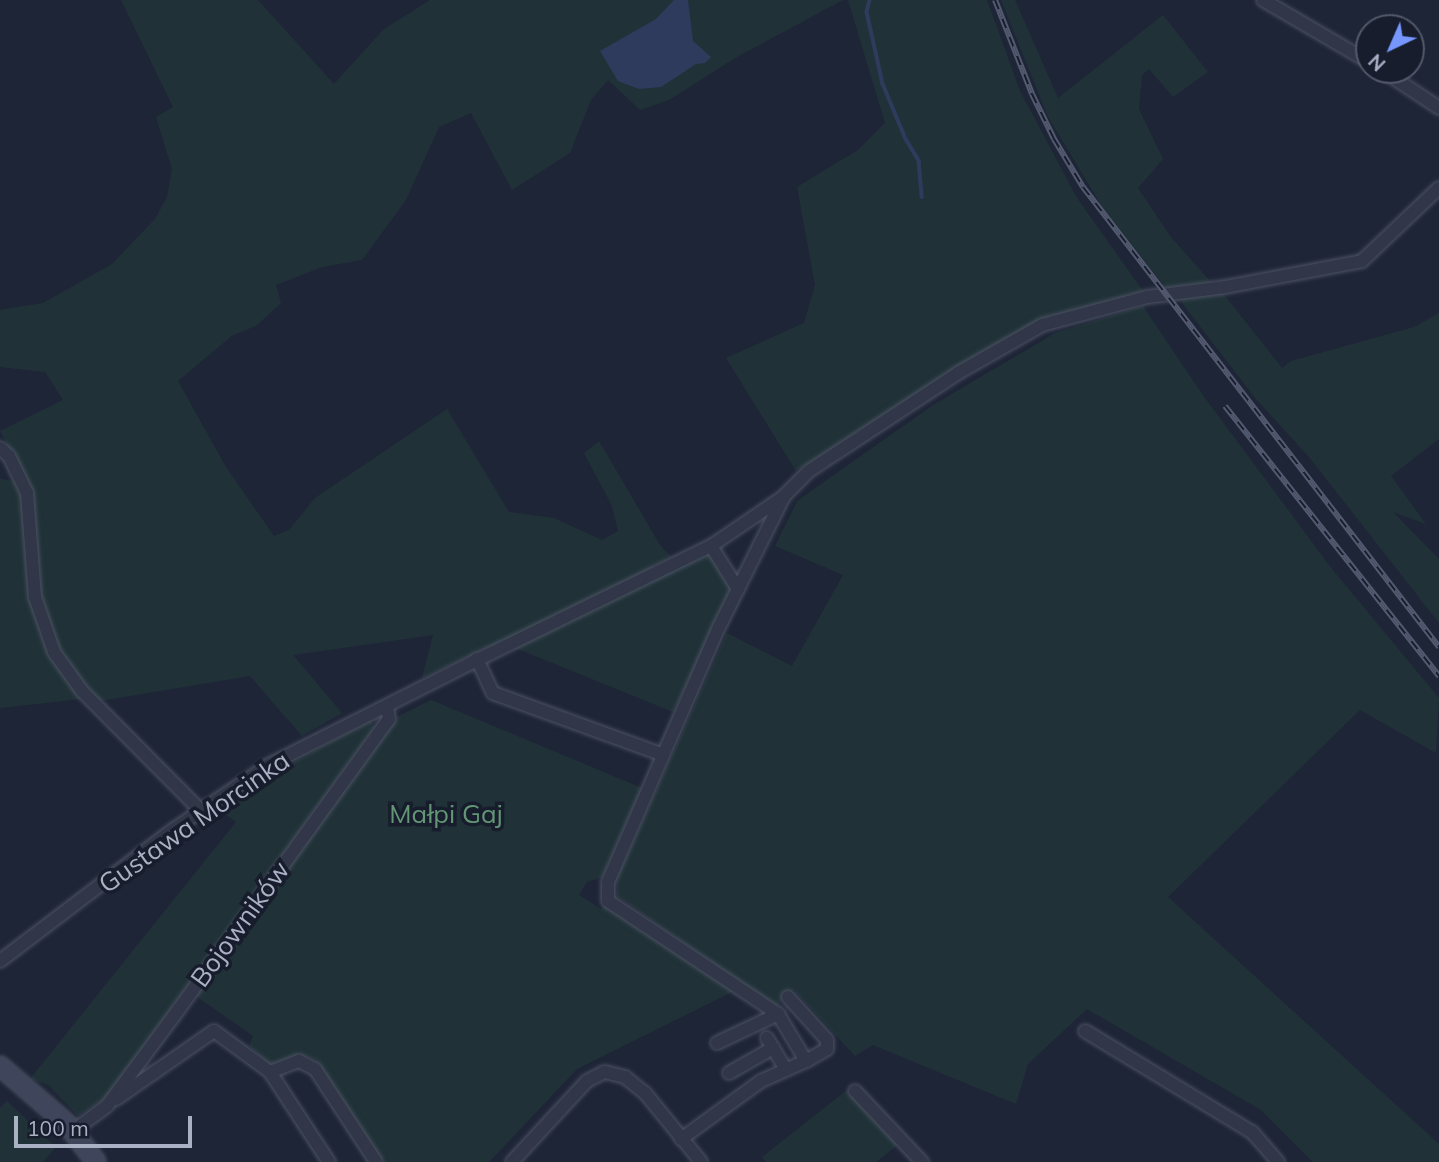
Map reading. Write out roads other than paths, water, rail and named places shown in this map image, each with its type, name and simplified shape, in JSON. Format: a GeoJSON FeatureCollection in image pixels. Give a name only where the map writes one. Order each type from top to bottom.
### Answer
{"type":"FeatureCollection","features":[{"type":"Feature","properties":{"kind":"street"},"geometry":{"type":"LineString","coordinates":[[1263,0],[1355,54]]}},
{"type":"Feature","properties":{"kind":"street"},"geometry":{"type":"LineString","coordinates":[[1403,84],[1439,108]]}},
{"type":"Feature","properties":{"kind":"street"},"geometry":{"type":"LineString","coordinates":[[806,1061],[778,1014],[608,901],[608,882],[663,755],[738,589],[784,496],[809,471],[958,373],[1042,325],[1147,297],[1250,283],[1362,261],[1439,188]]}},
{"type":"Feature","properties":{"kind":"street"},"geometry":{"type":"LineString","coordinates":[[0,448],[9,456],[27,493],[35,597],[54,652],[82,691],[201,811]]}},
{"type":"Feature","properties":{"kind":"street","name":"Gustawa Morcinka"},"geometry":{"type":"LineString","coordinates":[[0,961],[201,811],[269,765],[711,546],[784,496]]}},
{"type":"Feature","properties":{"kind":"street"},"geometry":{"type":"LineString","coordinates":[[711,546],[738,589]]}},
{"type":"Feature","properties":{"kind":"street"},"geometry":{"type":"LineString","coordinates":[[475,661],[493,693],[663,755]]}},
{"type":"Feature","properties":{"kind":"street","name":"Bojowników"},"geometry":{"type":"LineString","coordinates":[[73,1131],[107,1106],[389,719],[387,706]]}},
{"type":"Feature","properties":{"kind":"street"},"geometry":{"type":"LineString","coordinates":[[681,1139],[761,1081],[827,1049],[827,1040],[788,997]]}},
{"type":"Feature","properties":{"kind":"street"},"geometry":{"type":"LineString","coordinates":[[717,1043],[778,1014]]}},
{"type":"Feature","properties":{"kind":"street"},"geometry":{"type":"LineString","coordinates":[[107,1106],[214,1031],[270,1072],[329,1162]]}},
{"type":"Feature","properties":{"kind":"street"},"geometry":{"type":"LineString","coordinates":[[1085,1031],[1252,1132],[1278,1162]]}},
{"type":"Feature","properties":{"kind":"street"},"geometry":{"type":"LineString","coordinates":[[729,1073],[770,1043],[786,1070]]}},
{"type":"Feature","properties":{"kind":"street"},"geometry":{"type":"LineString","coordinates":[[270,1072],[299,1061],[315,1069],[376,1162]]}},
{"type":"Feature","properties":{"kind":"street"},"geometry":{"type":"LineString","coordinates":[[0,1066],[73,1131],[96,1162]]}},
{"type":"Feature","properties":{"kind":"street"},"geometry":{"type":"LineString","coordinates":[[512,1162],[587,1081],[605,1073],[625,1077],[645,1093],[701,1162]]}},
{"type":"Feature","properties":{"kind":"street"},"geometry":{"type":"LineString","coordinates":[[855,1091],[922,1162]]}},
{"type":"Feature","properties":{"kind":"water"},"geometry":{"type":"Polygon","coordinates":[[[674,0],[688,0],[693,41],[711,57],[661,87],[639,89],[618,81],[600,51],[656,19],[674,0]]]}},
{"type":"Feature","properties":{"kind":"waterway"},"geometry":{"type":"LineString","coordinates":[[870,0],[867,12],[883,84],[906,139],[919,161],[922,197]]}},
{"type":"Feature","properties":{"kind":"railway"},"geometry":{"type":"LineString","coordinates":[[995,0],[1032,94],[1054,139],[1083,187],[1439,647]]}},
{"type":"Feature","properties":{"kind":"railway"},"geometry":{"type":"LineString","coordinates":[[1225,406],[1439,676]]}},
{"type":"Feature","properties":{"kind":"park label","name":"Małpi Gaj"},"geometry":{"type":"Point","coordinates":[446,814]}}]}
